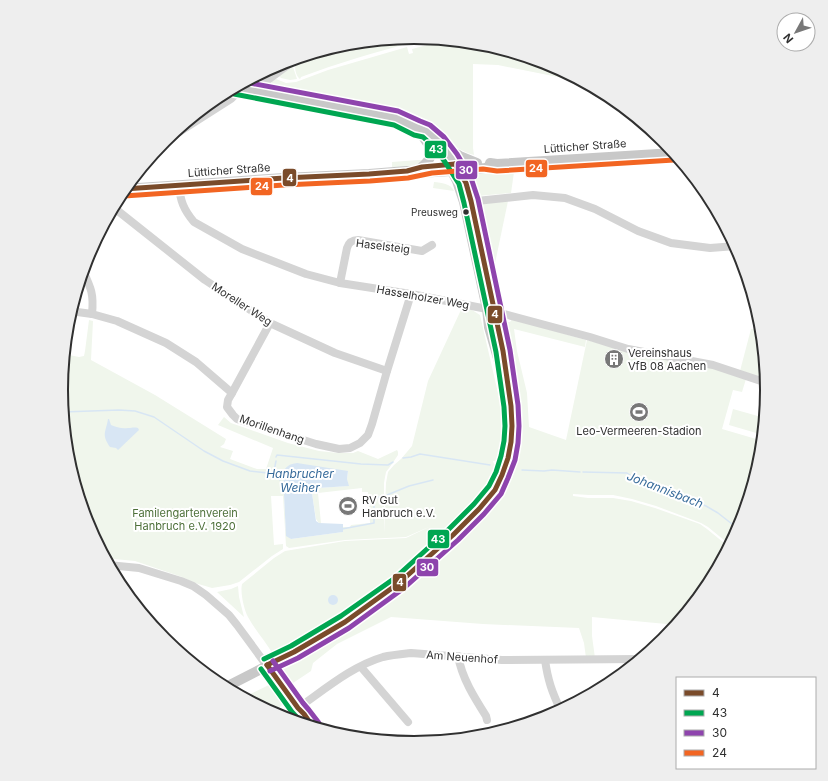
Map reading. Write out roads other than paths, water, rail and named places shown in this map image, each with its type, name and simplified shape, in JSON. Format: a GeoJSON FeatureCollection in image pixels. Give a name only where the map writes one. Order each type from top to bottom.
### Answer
{"type":"FeatureCollection","features":[{"type":"Feature","properties":{"kind":"main road"},"geometry":{"type":"LineString","coordinates":[[243,89],[396,118],[418,129],[427,131],[454,153],[477,163]]}},
{"type":"Feature","properties":{"kind":"main road"},"geometry":{"type":"LineString","coordinates":[[418,129],[431,147],[432,151],[430,158],[422,168]]}},
{"type":"Feature","properties":{"kind":"main road"},"geometry":{"type":"LineString","coordinates":[[418,129],[433,143],[453,168]]}},
{"type":"Feature","properties":{"kind":"main road"},"geometry":{"type":"LineString","coordinates":[[230,685],[294,652],[345,622],[398,583],[453,535],[479,509],[495,490],[502,475],[508,458],[512,426],[511,406],[503,351],[491,310],[467,202],[456,181],[453,168],[439,142]]}},
{"type":"Feature","properties":{"kind":"main road","name":"Lütticher Straße"},"geometry":{"type":"LineString","coordinates":[[407,171],[418,173],[483,162],[497,164],[667,153]]}},
{"type":"Feature","properties":{"kind":"main road","name":"Lütticher Straße"},"geometry":{"type":"LineString","coordinates":[[133,188],[368,174],[407,171],[422,168],[485,168],[497,164]]}},
{"type":"Feature","properties":{"kind":"street"},"geometry":{"type":"LineString","coordinates":[[259,92],[261,85],[281,70]]}},
{"type":"Feature","properties":{"kind":"street"},"geometry":{"type":"LineString","coordinates":[[198,120],[231,99],[237,92]]}},
{"type":"Feature","properties":{"kind":"street","name":"Hasselholzer Weg"},"geometry":{"type":"LineString","coordinates":[[179,185],[184,210],[194,222],[242,249],[306,274],[340,283],[411,294],[491,310],[628,349],[712,365],[760,381]]}},
{"type":"Feature","properties":{"kind":"street"},"geometry":{"type":"LineString","coordinates":[[467,202],[533,195],[565,198],[595,209],[638,231],[671,243],[710,248],[729,247]]}},
{"type":"Feature","properties":{"kind":"street","name":"Moreller Weg"},"geometry":{"type":"LineString","coordinates":[[118,211],[205,280],[270,323],[335,353],[387,371]]}},
{"type":"Feature","properties":{"kind":"street","name":"Haselsteig"},"geometry":{"type":"LineString","coordinates":[[340,283],[347,248],[351,241],[358,240],[422,251],[432,245]]}},
{"type":"Feature","properties":{"kind":"street"},"geometry":{"type":"LineString","coordinates":[[86,278],[92,292],[92,314]]}},
{"type":"Feature","properties":{"kind":"street","name":"Morillenhang"},"geometry":{"type":"LineString","coordinates":[[232,393],[228,400],[227,408],[238,419],[316,444],[339,449],[350,448],[360,443],[368,435],[372,424],[411,294]]}},
{"type":"Feature","properties":{"kind":"street"},"geometry":{"type":"LineString","coordinates":[[77,312],[92,314],[116,321],[166,343],[196,362],[232,393],[270,323]]}},
{"type":"Feature","properties":{"kind":"street"},"geometry":{"type":"LineString","coordinates":[[115,566],[139,568],[181,581],[198,589],[206,595],[229,615],[308,720]]}},
{"type":"Feature","properties":{"kind":"street","name":"Am Neuenhof"},"geometry":{"type":"LineString","coordinates":[[298,708],[361,667],[384,657],[397,654],[411,653],[502,660],[632,659]]}},
{"type":"Feature","properties":{"kind":"street"},"geometry":{"type":"LineString","coordinates":[[458,656],[465,680],[487,720]]}},
{"type":"Feature","properties":{"kind":"street"},"geometry":{"type":"LineString","coordinates":[[545,660],[548,680],[558,705]]}},
{"type":"Feature","properties":{"kind":"street"},"geometry":{"type":"LineString","coordinates":[[361,667],[408,722]]}},
{"type":"Feature","properties":{"kind":"street"},"geometry":{"type":"LineString","coordinates":[[298,708],[302,719]]}},
{"type":"Feature","properties":{"kind":"water"},"geometry":{"type":"Polygon","coordinates":[[[108,419],[113,426],[119,428],[138,428],[139,430],[118,450],[110,447],[107,443],[105,433],[108,419]]]}},
{"type":"Feature","properties":{"kind":"water","name":"Hanbrucher Weiher"},"geometry":{"type":"Polygon","coordinates":[[[297,463],[348,471],[347,479],[349,486],[318,488],[312,493],[316,521],[319,523],[343,524],[343,532],[291,539],[286,536],[283,474],[288,466],[297,463]]]}},
{"type":"Feature","properties":{"kind":"water"},"geometry":{"type":"Polygon","coordinates":[[[331,595],[335,595],[338,600],[335,605],[331,605],[328,602],[328,598],[331,595]]]}},
{"type":"Feature","properties":{"kind":"waterway","name":"Johannisbach"},"geometry":{"type":"LineString","coordinates":[[68,412],[135,411],[154,417],[204,451],[223,461],[250,471],[268,473],[274,471],[276,461]]}},
{"type":"Feature","properties":{"kind":"waterway","name":"Johannisbach"},"geometry":{"type":"LineString","coordinates":[[403,458],[420,454],[490,465]]}},
{"type":"Feature","properties":{"kind":"waterway","name":"Johannisbach"},"geometry":{"type":"LineString","coordinates":[[276,457],[277,455],[361,464],[388,465],[393,462]]}},
{"type":"Feature","properties":{"kind":"waterway","name":"Johannisbach"},"geometry":{"type":"LineString","coordinates":[[522,470],[580,472]]}},
{"type":"Feature","properties":{"kind":"waterway"},"geometry":{"type":"LineString","coordinates":[[275,472],[280,480]]}},
{"type":"Feature","properties":{"kind":"waterway","name":"Johannisbach"},"geometry":{"type":"LineString","coordinates":[[583,472],[627,473],[639,481],[706,506],[733,524]]}},
{"type":"Feature","properties":{"kind":"waterway"},"geometry":{"type":"LineString","coordinates":[[387,495],[409,486],[433,480]]}},
{"type":"Feature","properties":{"kind":"waterway"},"geometry":{"type":"LineString","coordinates":[[342,529],[374,523],[374,499],[382,496]]}},
{"type":"Feature","properties":{"kind":"place","name":"Preusweg"},"geometry":{"type":"Point","coordinates":[466,212]}},
{"type":"Feature","properties":{"kind":"place","name":"Vereinshaus VfB 08 Aachen"},"geometry":{"type":"Point","coordinates":[614,359]}},
{"type":"Feature","properties":{"kind":"place","name":"Leo-Vermeeren-Stadion"},"geometry":{"type":"Point","coordinates":[639,412]}},
{"type":"Feature","properties":{"kind":"place","name":"RV Gut Hanbruch e.V."},"geometry":{"type":"Point","coordinates":[348,506]}},
{"type":"Feature","properties":{"kind":"park label","name":"Familengartenverein Hanbruch e.V. 1920"},"geometry":{"type":"Point","coordinates":[185,519]}}]}
